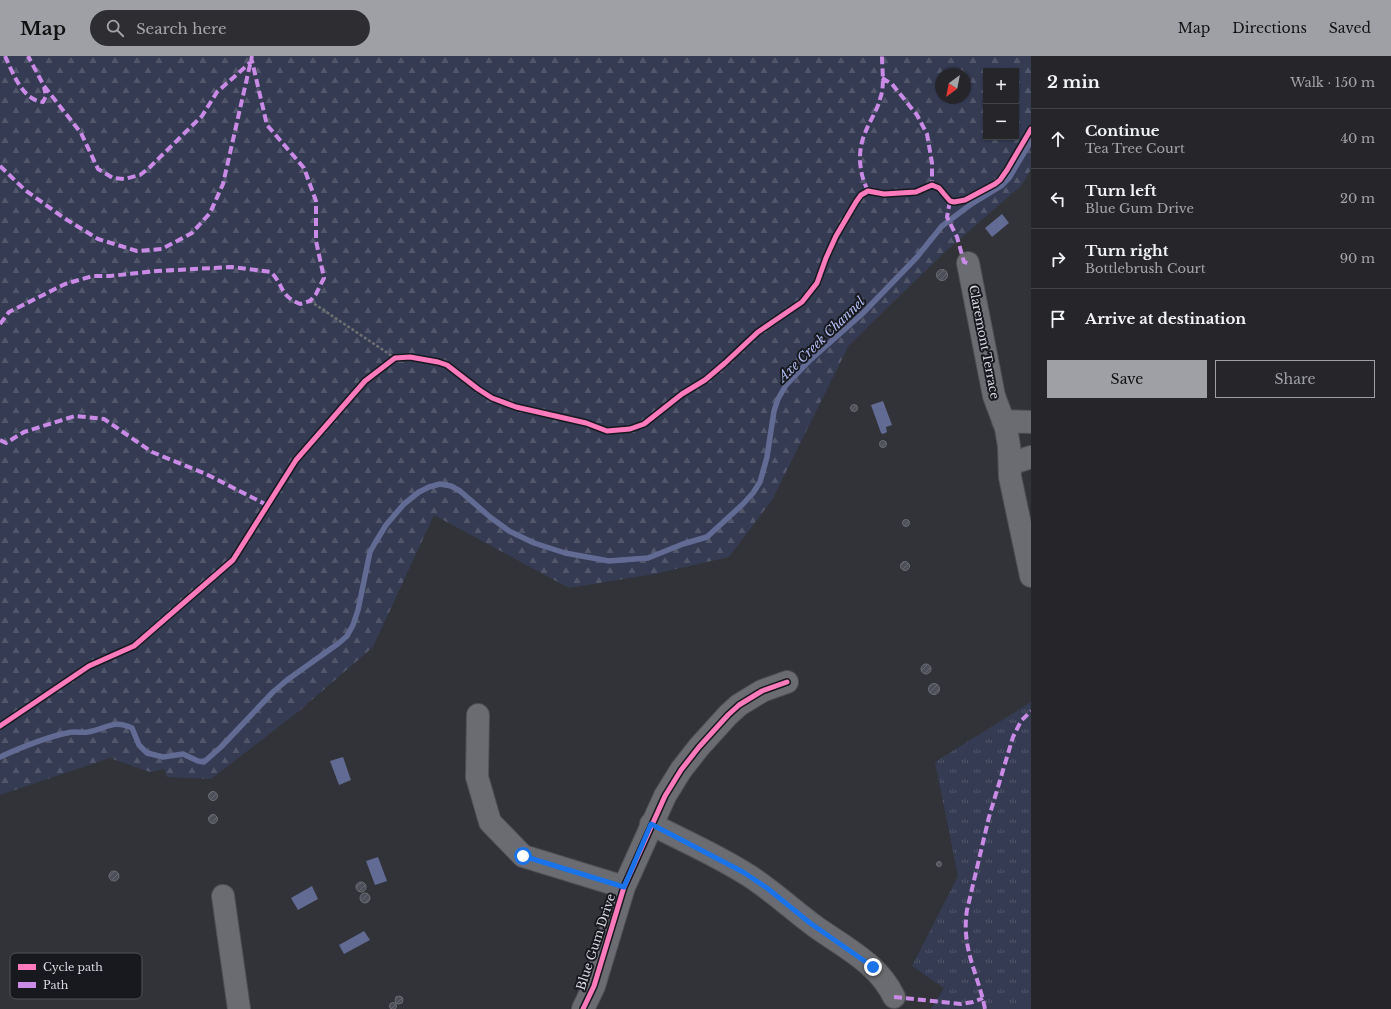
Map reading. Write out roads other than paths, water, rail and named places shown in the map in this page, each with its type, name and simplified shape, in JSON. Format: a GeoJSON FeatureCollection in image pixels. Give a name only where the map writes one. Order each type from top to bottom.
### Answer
{"type":"FeatureCollection","features":[{"type":"Feature","properties":{"kind":"street","name":"Claremont Terrace"},"geometry":{"type":"LineString","coordinates":[[968,263],[994,396],[1006,428],[1009,446],[1010,477],[1031,576]]}},
{"type":"Feature","properties":{"kind":"street"},"geometry":{"type":"LineString","coordinates":[[1003,421],[1031,422]]}},
{"type":"Feature","properties":{"kind":"street"},"geometry":{"type":"LineString","coordinates":[[1010,464],[1031,457]]}},
{"type":"Feature","properties":{"kind":"street","name":"Blue Gum Drive"},"geometry":{"type":"LineString","coordinates":[[583,1009],[594,986],[624,887],[651,824],[665,796],[681,770],[728,715],[762,691],[787,682]]}},
{"type":"Feature","properties":{"kind":"street"},"geometry":{"type":"LineString","coordinates":[[478,715],[477,776],[490,822],[523,856],[624,887]]}},
{"type":"Feature","properties":{"kind":"street"},"geometry":{"type":"LineString","coordinates":[[651,824],[743,872],[767,888],[810,923],[873,967],[889,986],[894,997]]}},
{"type":"Feature","properties":{"kind":"street"},"geometry":{"type":"LineString","coordinates":[[223,896],[239,1009]]}},
{"type":"Feature","properties":{"kind":"waterway","name":"Axe Creek Channel"},"geometry":{"type":"LineString","coordinates":[[0,757],[50,737],[72,732],[95,731],[119,724],[132,728],[139,745],[147,753],[163,757],[183,754],[198,761],[204,762],[221,747],[273,692],[347,636],[353,625],[358,610],[370,552],[386,525],[404,504],[419,492],[429,487],[440,484],[451,486],[460,491],[509,531],[534,543],[565,553],[609,561],[648,558],[683,544],[707,537],[743,504],[760,482],[767,457],[774,411],[778,399],[786,385],[809,361],[862,314],[917,257],[942,226],[970,205],[1001,186],[1009,178],[1031,141]]}}]}
